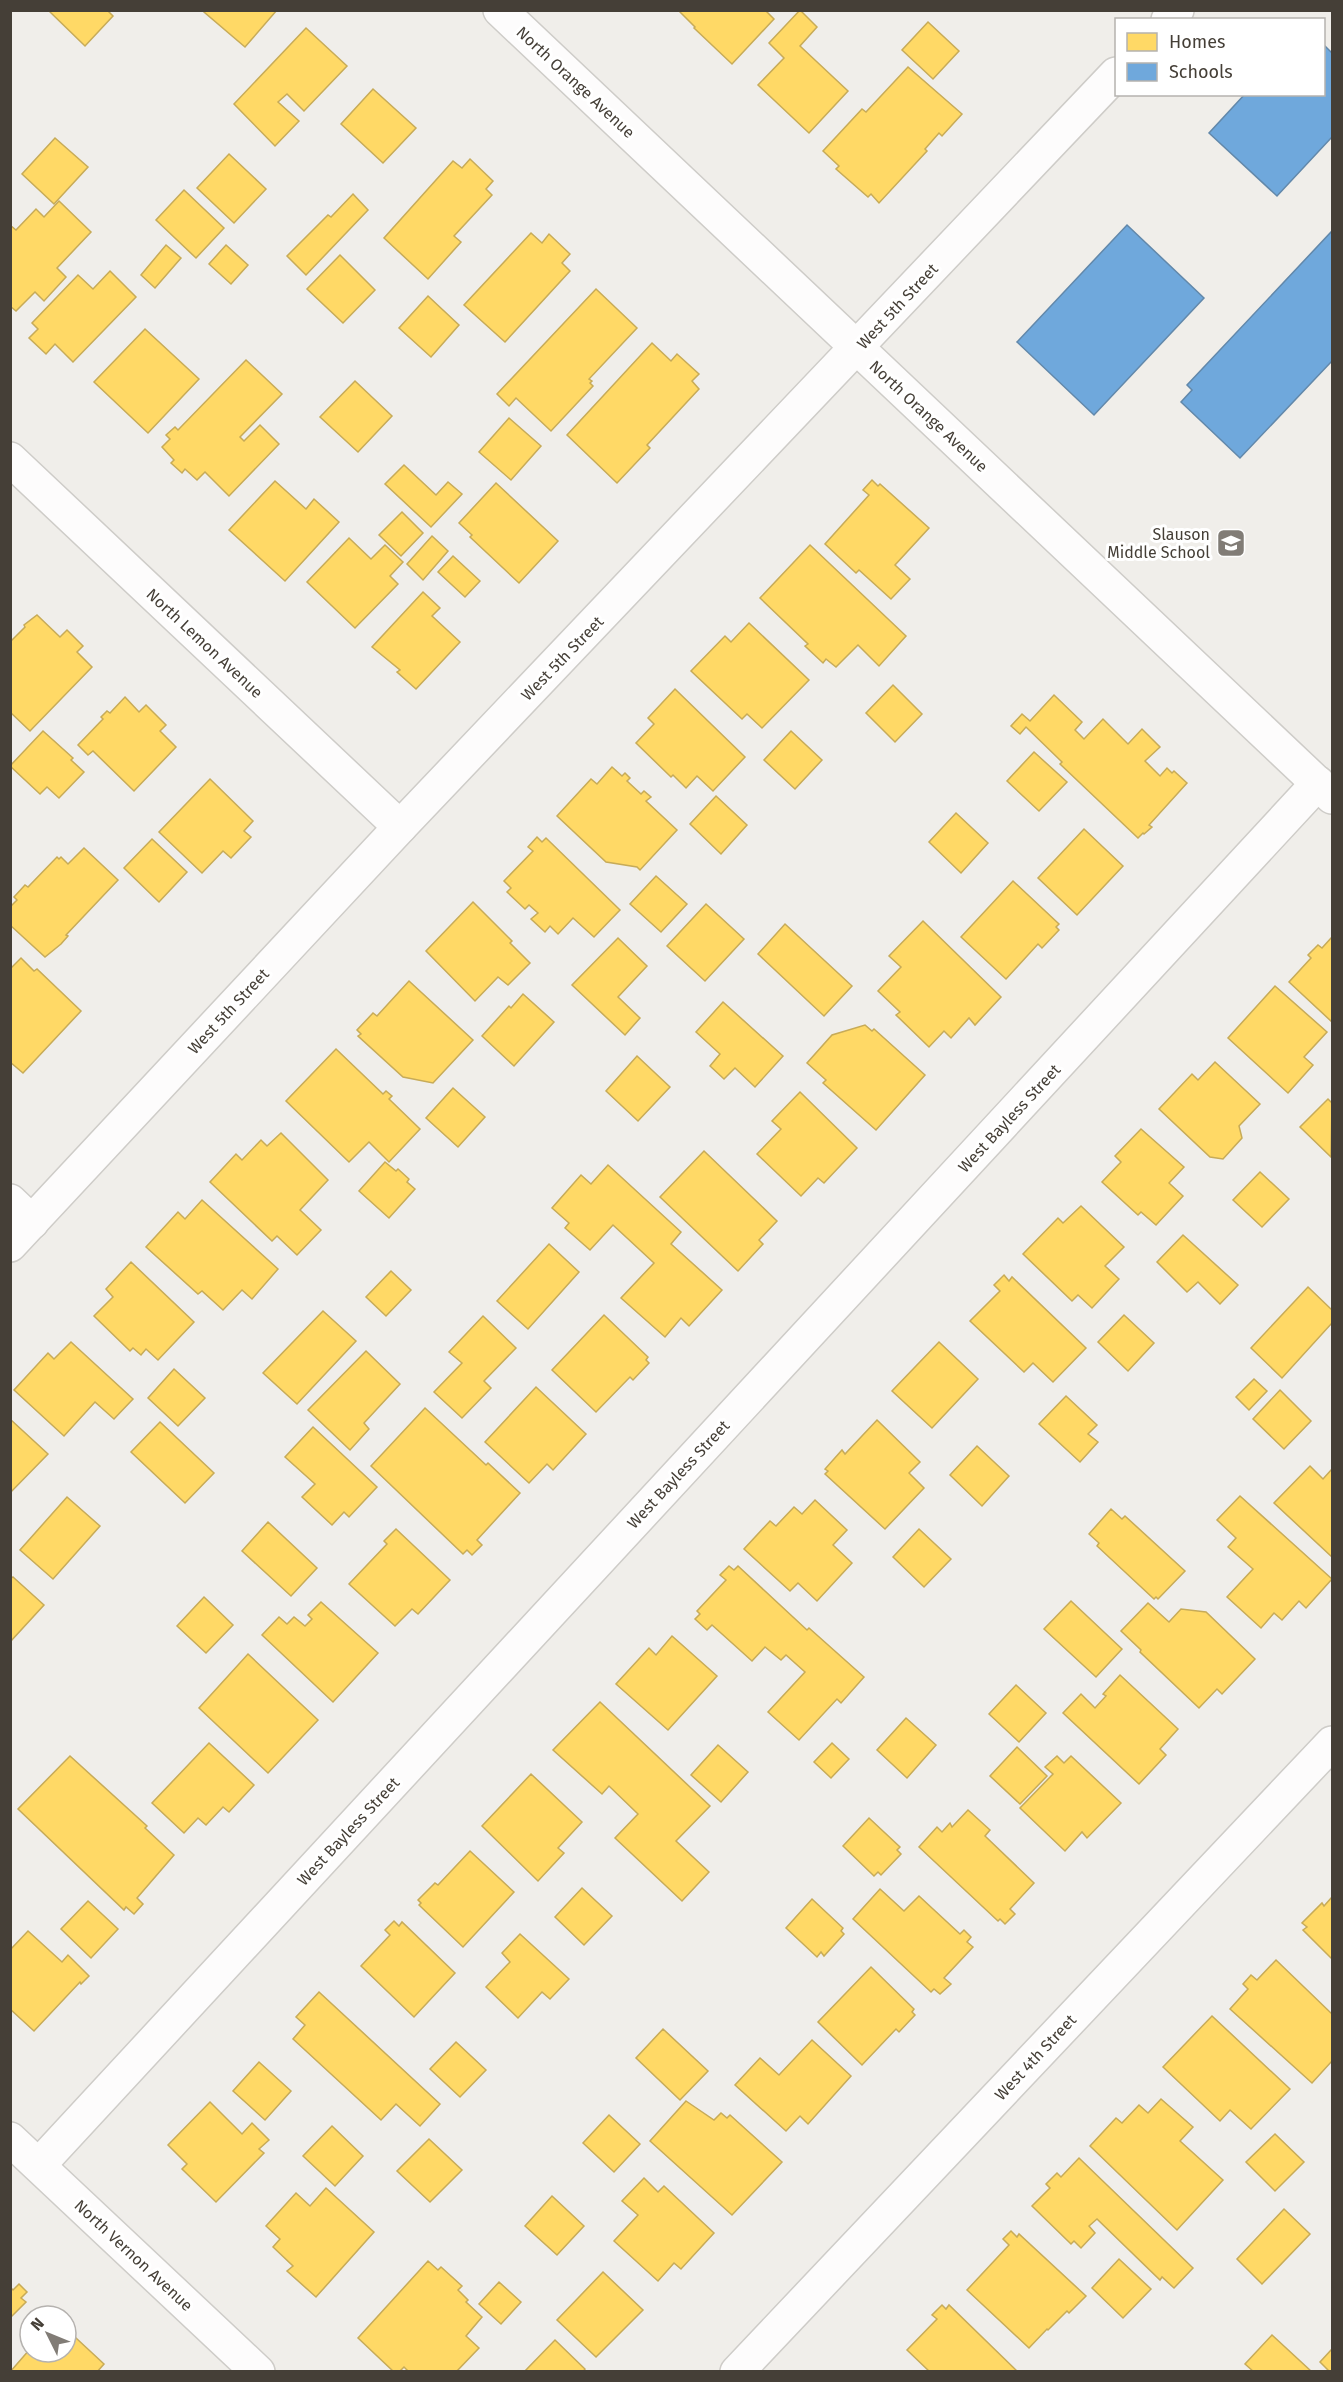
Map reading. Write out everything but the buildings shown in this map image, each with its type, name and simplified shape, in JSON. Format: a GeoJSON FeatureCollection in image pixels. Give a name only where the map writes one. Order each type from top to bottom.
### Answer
{"type":"FeatureCollection","features":[{"type":"Feature","properties":{"kind":"street","name":"North Orange Avenue"},"geometry":{"type":"LineString","coordinates":[[500,10],[1325,790]]}},
{"type":"Feature","properties":{"kind":"street","name":"West 5th Street"},"geometry":{"type":"LineString","coordinates":[[18,1223],[400,828],[1115,75]]}},
{"type":"Feature","properties":{"kind":"street","name":"North Lemon Avenue"},"geometry":{"type":"LineString","coordinates":[[10,459],[400,828]]}},
{"type":"Feature","properties":{"kind":"street","name":"West Bayless Street"},"geometry":{"type":"LineString","coordinates":[[39,2165],[1325,790]]}},
{"type":"Feature","properties":{"kind":"street","name":"West 4th Street"},"geometry":{"type":"LineString","coordinates":[[737,2372],[1327,1760]]}},
{"type":"Feature","properties":{"kind":"street","name":"North Vernon Avenue"},"geometry":{"type":"LineString","coordinates":[[10,2139],[258,2372]]}},
{"type":"Feature","properties":{"kind":"place","name":"Slauson Middle School"},"geometry":{"type":"Point","coordinates":[1231,543]}}]}
